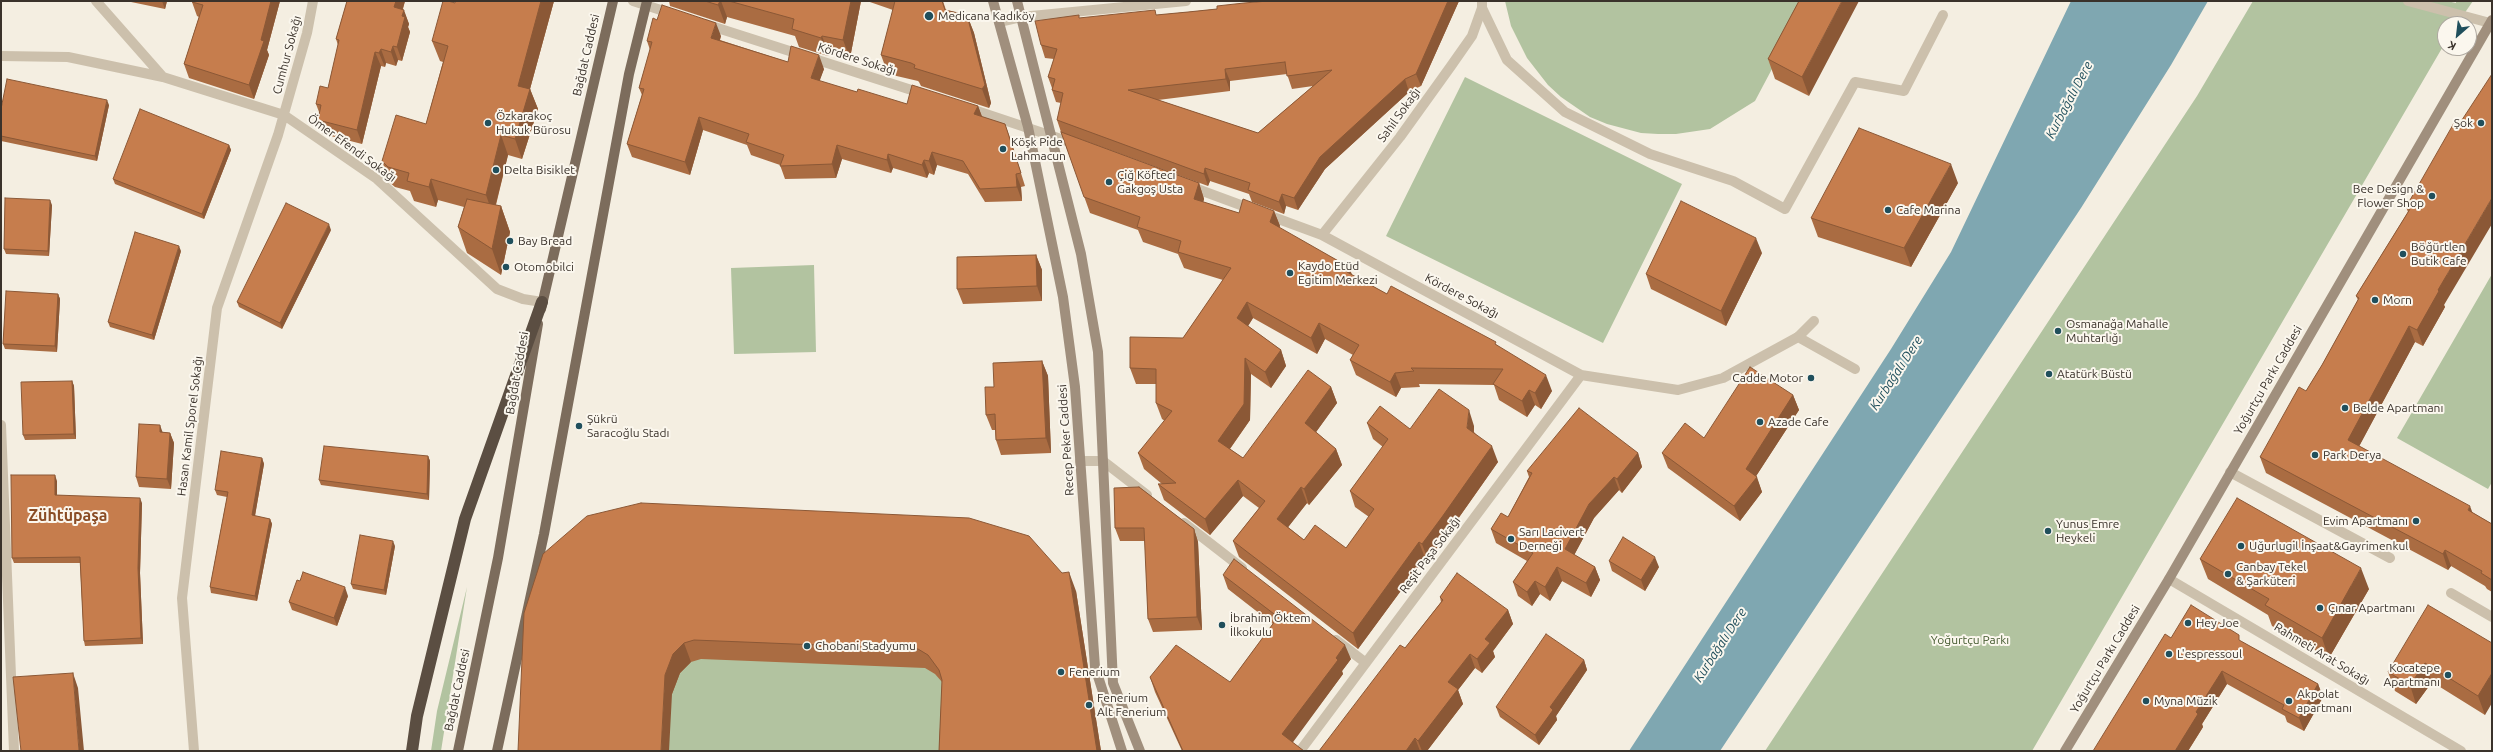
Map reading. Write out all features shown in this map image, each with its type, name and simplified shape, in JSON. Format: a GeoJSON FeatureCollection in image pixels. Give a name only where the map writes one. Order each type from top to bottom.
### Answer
{"type":"FeatureCollection","features":[{"type":"Feature","properties":{"kind":"highway"},"geometry":{"type":"LineString","coordinates":[[412,751],[417,716],[465,519],[542,302]]}},
{"type":"Feature","properties":{"kind":"main road","name":"Bağdat Caddesi"},"geometry":{"type":"LineString","coordinates":[[458,751],[498,558],[542,302],[613,1]]}},
{"type":"Feature","properties":{"kind":"main road","name":"Recep Peker Caddesi"},"geometry":{"type":"LineString","coordinates":[[993,1],[1028,127],[1063,297],[1076,387],[1095,667],[1122,751]]}},
{"type":"Feature","properties":{"kind":"main road"},"geometry":{"type":"LineString","coordinates":[[1017,1],[1053,136],[1081,254],[1098,352],[1113,683],[1140,751]]}},
{"type":"Feature","properties":{"kind":"main road"},"geometry":{"type":"LineString","coordinates":[[497,751],[544,534],[629,74],[646,3]]}},
{"type":"Feature","properties":{"kind":"main road","name":"Yoğurtçu Parkı Caddesi"},"geometry":{"type":"LineString","coordinates":[[2065,751],[2169,579],[2491,22]]}},
{"type":"Feature","properties":{"kind":"street"},"geometry":{"type":"LineString","coordinates":[[96,1],[163,77]]}},
{"type":"Feature","properties":{"kind":"street","name":"Cumhur Sokağı"},"geometry":{"type":"LineString","coordinates":[[284,115],[307,33],[314,1]]}},
{"type":"Feature","properties":{"kind":"street","name":"Kördere Sokağı"},"geometry":{"type":"LineString","coordinates":[[633,1],[646,3],[688,19],[935,97]]}},
{"type":"Feature","properties":{"kind":"street"},"geometry":{"type":"LineString","coordinates":[[999,22],[1021,17],[1186,1]]}},
{"type":"Feature","properties":{"kind":"street"},"geometry":{"type":"LineString","coordinates":[[2408,1],[2491,22]]}},
{"type":"Feature","properties":{"kind":"street"},"geometry":{"type":"LineString","coordinates":[[1482,4],[1507,60],[1565,112],[1650,154],[1733,181],[1785,209],[1855,82],[1904,92],[1942,16]]}},
{"type":"Feature","properties":{"kind":"street","name":"Sahil Sokağı"},"geometry":{"type":"LineString","coordinates":[[1322,235],[1400,137],[1472,36],[1482,4]]}},
{"type":"Feature","properties":{"kind":"street","name":"Ömer Efendi Sokağı"},"geometry":{"type":"LineString","coordinates":[[1,56],[68,57],[163,77],[284,115],[377,179],[497,289],[523,299],[542,302]]}},
{"type":"Feature","properties":{"kind":"street"},"geometry":{"type":"LineString","coordinates":[[957,104],[1090,149]]}},
{"type":"Feature","properties":{"kind":"street","name":"Hasan Kamil Sporel Sokağı"},"geometry":{"type":"LineString","coordinates":[[194,751],[182,598],[218,308],[284,115]]}},
{"type":"Feature","properties":{"kind":"street","name":"Kördere Sokağı"},"geometry":{"type":"LineString","coordinates":[[1180,182],[1322,235],[1581,375],[1678,390],[1724,378],[1798,337],[1814,321]]}},
{"type":"Feature","properties":{"kind":"street"},"geometry":{"type":"LineString","coordinates":[[1798,337],[1855,369]]}},
{"type":"Feature","properties":{"kind":"street","name":"Reşit Paşa Sokağı"},"geometry":{"type":"LineString","coordinates":[[1300,751],[1581,375]]}},
{"type":"Feature","properties":{"kind":"street"},"geometry":{"type":"LineString","coordinates":[[1,425],[14,751]]}},
{"type":"Feature","properties":{"kind":"street"},"geometry":{"type":"LineString","coordinates":[[1080,461],[1103,461],[1155,501]]}},
{"type":"Feature","properties":{"kind":"street"},"geometry":{"type":"LineString","coordinates":[[2230,472],[2390,558]]}},
{"type":"Feature","properties":{"kind":"street"},"geometry":{"type":"LineString","coordinates":[[1174,515],[1248,572]]}},
{"type":"Feature","properties":{"kind":"street","name":"Rahmeti Arat Sokağı"},"geometry":{"type":"LineString","coordinates":[[2169,579],[2461,751]]}},
{"type":"Feature","properties":{"kind":"street"},"geometry":{"type":"LineString","coordinates":[[2451,593],[2492,617]]}},
{"type":"Feature","properties":{"kind":"street"},"geometry":{"type":"LineString","coordinates":[[1329,634],[1366,663]]}},
{"type":"Feature","properties":{"kind":"green space"},"geometry":{"type":"Polygon","coordinates":[[[1505,1],[1808,1],[1755,101],[1710,129],[1676,134],[1658,134],[1641,133],[1607,124],[1590,117],[1561,97],[1548,85],[1527,58],[1511,26],[1505,1]]]}},
{"type":"Feature","properties":{"kind":"green space","name":"Yoğurtçu Parkı"},"geometry":{"type":"Polygon","coordinates":[[[2253,1],[2447,1],[2456,3],[2456,1],[2473,1],[2463,16],[2437,16],[2437,56],[2032,751],[1765,751],[2197,96],[2253,1]]]}},
{"type":"Feature","properties":{"kind":"green space"},"geometry":{"type":"Polygon","coordinates":[[[1465,77],[1682,184],[1603,343],[1386,236],[1465,77]]]}},
{"type":"Feature","properties":{"kind":"green space"},"geometry":{"type":"Polygon","coordinates":[[[814,265],[816,352],[734,354],[731,268],[814,265]]]}},
{"type":"Feature","properties":{"kind":"green space"},"geometry":{"type":"Polygon","coordinates":[[[2492,274],[2492,482],[2488,489],[2397,438],[2492,274]]]}},
{"type":"Feature","properties":{"kind":"green space"},"geometry":{"type":"Polygon","coordinates":[[[467,587],[441,751],[431,751],[437,711],[467,587]]]}},
{"type":"Feature","properties":{"kind":"green space","name":"Chobani Stadyumu"},"geometry":{"type":"Polygon","coordinates":[[[1075,598],[1086,659],[1082,751],[526,751],[531,632],[1075,598]]]}},
{"type":"Feature","properties":{"kind":"water","name":"Kurbağalı Dere"},"geometry":{"type":"Polygon","coordinates":[[[2071,1],[2208,1],[2171,65],[2081,208],[1720,751],[1629,751],[1891,349],[1951,252],[2071,1]]]}},
{"type":"Feature","properties":{"kind":"building"},"geometry":{"type":"Polygon","coordinates":[[[192,1],[271,1],[261,40],[264,41],[249,85],[184,64],[203,5],[192,1]]]}},
{"type":"Feature","properties":{"kind":"building"},"geometry":{"type":"Polygon","coordinates":[[[347,1],[396,1],[394,7],[404,10],[402,16],[405,17],[397,47],[393,46],[391,52],[381,49],[379,53],[375,52],[357,130],[318,120],[321,105],[316,104],[320,86],[328,88],[339,40],[336,39],[347,1]]]}},
{"type":"Feature","properties":{"kind":"building"},"geometry":{"type":"Polygon","coordinates":[[[443,1],[455,3],[455,1],[541,1],[518,86],[530,89],[515,139],[501,135],[486,195],[431,179],[429,187],[407,181],[409,173],[388,167],[382,161],[396,115],[426,124],[448,46],[432,41],[443,1]]]}},
{"type":"Feature","properties":{"kind":"building"},"geometry":{"type":"Polygon","coordinates":[[[705,1],[720,1],[718,5],[705,1]]]}},
{"type":"Feature","properties":{"kind":"building"},"geometry":{"type":"Polygon","coordinates":[[[729,1],[851,1],[843,40],[822,36],[821,38],[792,29],[794,19],[729,1]]]}},
{"type":"Feature","properties":{"kind":"building"},"geometry":{"type":"Polygon","coordinates":[[[895,1],[942,1],[945,10],[967,15],[985,85],[982,89],[914,68],[915,65],[911,63],[881,55],[895,1]]]}},
{"type":"Feature","properties":{"kind":"building"},"geometry":{"type":"Polygon","coordinates":[[[1268,1],[1448,1],[1416,74],[1405,79],[1320,157],[1294,198],[1282,194],[1279,202],[1248,190],[1250,183],[1205,168],[1204,174],[1057,120],[1063,93],[1052,90],[1055,79],[1048,77],[1057,49],[1041,45],[1035,21],[1079,15],[1079,18],[1155,10],[1156,15],[1217,9],[1217,6],[1268,1]],[[1285,62],[1225,69],[1226,79],[1128,90],[1258,133],[1332,70],[1287,76],[1285,62]]]}},
{"type":"Feature","properties":{"kind":"building"},"geometry":{"type":"Polygon","coordinates":[[[1799,1],[1842,1],[1802,77],[1768,59],[1799,1]]]}},
{"type":"Feature","properties":{"kind":"building"},"geometry":{"type":"Polygon","coordinates":[[[662,5],[716,23],[711,38],[788,62],[791,46],[819,55],[811,78],[857,92],[858,89],[907,104],[912,85],[978,106],[974,114],[1005,124],[1021,173],[1016,174],[1017,187],[980,189],[963,161],[932,152],[929,161],[924,160],[922,165],[888,154],[887,160],[837,145],[832,164],[780,166],[784,155],[746,142],[749,134],[699,117],[685,162],[627,144],[644,89],[639,88],[652,42],[647,41],[653,18],[657,20],[662,5]]]}},
{"type":"Feature","properties":{"kind":"building"},"geometry":{"type":"Polygon","coordinates":[[[2492,74],[2492,198],[2438,290],[2439,291],[2417,330],[2409,326],[2348,440],[2470,506],[2468,510],[2492,524],[2492,580],[2481,573],[2482,571],[2445,550],[2443,554],[2260,457],[2299,387],[2306,391],[2322,365],[2359,298],[2356,296],[2410,209],[2406,207],[2454,123],[2458,126],[2492,74]]]}},
{"type":"Feature","properties":{"kind":"building"},"geometry":{"type":"Polygon","coordinates":[[[7,79],[107,100],[95,156],[1,136],[1,109],[7,79]]]}},
{"type":"Feature","properties":{"kind":"building"},"geometry":{"type":"Polygon","coordinates":[[[140,109],[229,145],[202,214],[113,179],[140,109]]]}},
{"type":"Feature","properties":{"kind":"building","name":"Cafe Marina"},"geometry":{"type":"Polygon","coordinates":[[[1859,128],[1951,164],[1904,248],[1811,218],[1859,128]]]}},
{"type":"Feature","properties":{"kind":"building"},"geometry":{"type":"Polygon","coordinates":[[[1061,132],[1199,183],[1194,199],[1239,213],[1243,199],[1274,211],[1270,222],[1349,267],[1347,272],[1387,294],[1391,286],[1496,342],[1495,344],[1546,375],[1535,393],[1529,390],[1522,401],[1493,384],[1503,369],[1411,368],[1414,371],[1395,373],[1390,382],[1350,360],[1359,345],[1319,323],[1311,338],[1247,302],[1237,318],[1281,350],[1265,372],[1245,358],[1244,404],[1218,441],[1243,458],[1308,370],[1331,387],[1305,423],[1336,449],[1304,489],[1301,487],[1277,519],[1304,540],[1315,525],[1346,548],[1374,509],[1350,491],[1388,439],[1367,423],[1380,406],[1410,429],[1439,389],[1469,410],[1467,428],[1492,446],[1422,544],[1419,542],[1353,633],[1233,541],[1265,501],[1238,480],[1205,519],[1158,484],[1176,483],[1138,453],[1172,411],[1156,403],[1156,369],[1130,368],[1130,337],[1183,338],[1231,268],[1178,252],[1181,241],[1137,227],[1140,217],[1084,197],[1061,132]]]}},
{"type":"Feature","properties":{"kind":"building"},"geometry":{"type":"Polygon","coordinates":[[[5,198],[50,200],[48,251],[4,249],[5,198]]]}},
{"type":"Feature","properties":{"kind":"building"},"geometry":{"type":"Polygon","coordinates":[[[467,199],[501,206],[492,249],[458,227],[467,199]]]}},
{"type":"Feature","properties":{"kind":"building"},"geometry":{"type":"Polygon","coordinates":[[[1681,201],[1756,238],[1721,311],[1646,274],[1681,201]]]}},
{"type":"Feature","properties":{"kind":"building"},"geometry":{"type":"Polygon","coordinates":[[[286,203],[329,224],[280,323],[237,302],[286,203]]]}},
{"type":"Feature","properties":{"kind":"building"},"geometry":{"type":"Polygon","coordinates":[[[135,232],[179,246],[152,335],[108,322],[135,232]]]}},
{"type":"Feature","properties":{"kind":"building"},"geometry":{"type":"Polygon","coordinates":[[[1036,255],[1037,286],[957,289],[957,257],[1036,255]]]}},
{"type":"Feature","properties":{"kind":"building"},"geometry":{"type":"Polygon","coordinates":[[[6,291],[58,294],[55,346],[3,344],[6,291]]]}},
{"type":"Feature","properties":{"kind":"building"},"geometry":{"type":"Polygon","coordinates":[[[1042,361],[1046,438],[996,440],[995,414],[986,415],[985,387],[994,387],[993,363],[1042,361]]]}},
{"type":"Feature","properties":{"kind":"building"},"geometry":{"type":"Polygon","coordinates":[[[1750,367],[1793,395],[1746,469],[1757,477],[1734,506],[1662,453],[1685,423],[1704,438],[1750,367]]]}},
{"type":"Feature","properties":{"kind":"building"},"geometry":{"type":"Polygon","coordinates":[[[72,381],[74,434],[23,435],[21,382],[72,381]]]}},
{"type":"Feature","properties":{"kind":"building"},"geometry":{"type":"Polygon","coordinates":[[[1579,408],[1638,453],[1617,479],[1614,477],[1589,504],[1565,549],[1595,567],[1586,583],[1557,567],[1545,587],[1535,581],[1527,592],[1513,582],[1533,553],[1491,529],[1501,513],[1508,517],[1532,473],[1527,471],[1579,408]]]}},
{"type":"Feature","properties":{"kind":"building"},"geometry":{"type":"Polygon","coordinates":[[[139,424],[160,425],[160,432],[170,433],[167,479],[136,477],[139,424]]]}},
{"type":"Feature","properties":{"kind":"building"},"geometry":{"type":"Polygon","coordinates":[[[324,446],[428,456],[427,494],[319,480],[324,446]]]}},
{"type":"Feature","properties":{"kind":"building"},"geometry":{"type":"Polygon","coordinates":[[[221,451],[262,458],[252,515],[270,519],[255,596],[210,587],[228,492],[215,490],[221,451]]]}},
{"type":"Feature","properties":{"kind":"building"},"geometry":{"type":"Polygon","coordinates":[[[11,475],[55,475],[55,495],[140,498],[138,568],[141,638],[84,641],[80,557],[12,558],[11,475]]]}},
{"type":"Feature","properties":{"kind":"building"},"geometry":{"type":"Polygon","coordinates":[[[1139,487],[1194,529],[1197,617],[1148,619],[1144,528],[1115,528],[1114,488],[1139,487]]]}},
{"type":"Feature","properties":{"kind":"building"},"geometry":{"type":"Polygon","coordinates":[[[2237,498],[2361,568],[2322,638],[2265,605],[2269,599],[2200,559],[2237,498]]]}},
{"type":"Feature","properties":{"kind":"building","name":"Chobani Stadyumu"},"geometry":{"type":"Polygon","coordinates":[[[641,503],[969,518],[1029,536],[1062,573],[1069,572],[1097,751],[939,751],[942,680],[939,670],[928,655],[918,649],[694,640],[684,643],[673,654],[665,675],[661,751],[518,751],[524,613],[543,554],[587,516],[641,503]]]}},
{"type":"Feature","properties":{"kind":"building"},"geometry":{"type":"Polygon","coordinates":[[[360,535],[393,541],[384,590],[351,584],[360,535]]]}},
{"type":"Feature","properties":{"kind":"building"},"geometry":{"type":"Polygon","coordinates":[[[1623,537],[1655,557],[1641,580],[1609,561],[1623,537]]]}},
{"type":"Feature","properties":{"kind":"building"},"geometry":{"type":"Polygon","coordinates":[[[1234,559],[1345,645],[1336,658],[1338,660],[1282,734],[1304,751],[1183,751],[1150,677],[1176,645],[1230,682],[1278,617],[1223,575],[1234,559]]]}},
{"type":"Feature","properties":{"kind":"building"},"geometry":{"type":"Polygon","coordinates":[[[303,572],[345,587],[334,618],[289,602],[297,580],[300,581],[303,572]]]}},
{"type":"Feature","properties":{"kind":"building"},"geometry":{"type":"Polygon","coordinates":[[[1457,573],[1508,610],[1485,639],[1490,643],[1477,659],[1470,654],[1448,682],[1458,689],[1418,741],[1415,738],[1406,751],[1319,751],[1400,645],[1405,648],[1443,600],[1440,597],[1457,573]]]}},
{"type":"Feature","properties":{"kind":"building"},"geometry":{"type":"Polygon","coordinates":[[[2191,605],[2239,635],[2239,640],[2318,684],[2299,718],[2282,709],[2284,705],[2222,671],[2196,712],[2198,714],[2175,751],[2093,751],[2165,634],[2171,638],[2191,605]]]}},
{"type":"Feature","properties":{"kind":"building"},"geometry":{"type":"Polygon","coordinates":[[[2428,605],[2492,643],[2492,673],[2478,696],[2425,663],[2410,685],[2388,672],[2428,605]]]}},
{"type":"Feature","properties":{"kind":"building"},"geometry":{"type":"Polygon","coordinates":[[[1546,634],[1584,660],[1550,707],[1553,710],[1535,735],[1496,707],[1546,634]]]}},
{"type":"Feature","properties":{"kind":"building"},"geometry":{"type":"Polygon","coordinates":[[[73,673],[79,751],[21,751],[13,677],[73,673]]]}},
{"type":"Feature","properties":{"kind":"place","name":"Medicana Kadıköy"},"geometry":{"type":"Point","coordinates":[929,16]}},
{"type":"Feature","properties":{"kind":"place","name":"Özkarakoç Hukuk Bürosu"},"geometry":{"type":"Point","coordinates":[488,123]}},
{"type":"Feature","properties":{"kind":"place","name":"Şok"},"geometry":{"type":"Point","coordinates":[2481,123]}},
{"type":"Feature","properties":{"kind":"place","name":"Köşk Pide Lahmacun"},"geometry":{"type":"Point","coordinates":[1003,149]}},
{"type":"Feature","properties":{"kind":"place","name":"Delta Bisiklet"},"geometry":{"type":"Point","coordinates":[496,170]}},
{"type":"Feature","properties":{"kind":"place","name":"Çiğ Köfteci Gakgoş Usta"},"geometry":{"type":"Point","coordinates":[1109,182]}},
{"type":"Feature","properties":{"kind":"place","name":"Bee Design & Flower Shop"},"geometry":{"type":"Point","coordinates":[2432,196]}},
{"type":"Feature","properties":{"kind":"place","name":"Cafe Marina"},"geometry":{"type":"Point","coordinates":[1888,210]}},
{"type":"Feature","properties":{"kind":"place","name":"Bay Bread"},"geometry":{"type":"Point","coordinates":[510,241]}},
{"type":"Feature","properties":{"kind":"place","name":"Böğürtlen Butik Cafe"},"geometry":{"type":"Point","coordinates":[2403,254]}},
{"type":"Feature","properties":{"kind":"place","name":"Otomobilci"},"geometry":{"type":"Point","coordinates":[506,267]}},
{"type":"Feature","properties":{"kind":"place","name":"Kaydo Etüd Egitim Merkezi"},"geometry":{"type":"Point","coordinates":[1290,273]}},
{"type":"Feature","properties":{"kind":"place","name":"Morn"},"geometry":{"type":"Point","coordinates":[2375,300]}},
{"type":"Feature","properties":{"kind":"place","name":"Osmanağa Mahalle Muhtarlığı"},"geometry":{"type":"Point","coordinates":[2058,331]}},
{"type":"Feature","properties":{"kind":"place","name":"Atatürk Büstü"},"geometry":{"type":"Point","coordinates":[2049,374]}},
{"type":"Feature","properties":{"kind":"place","name":"Cadde Motor"},"geometry":{"type":"Point","coordinates":[1811,378]}},
{"type":"Feature","properties":{"kind":"place","name":"Belde Apartmanı"},"geometry":{"type":"Point","coordinates":[2345,408]}},
{"type":"Feature","properties":{"kind":"place","name":"Azade Cafe"},"geometry":{"type":"Point","coordinates":[1760,422]}},
{"type":"Feature","properties":{"kind":"place","name":"Şükrü Saracoğlu Stadı"},"geometry":{"type":"Point","coordinates":[579,426]}},
{"type":"Feature","properties":{"kind":"place","name":"Park Derya"},"geometry":{"type":"Point","coordinates":[2315,455]}},
{"type":"Feature","properties":{"kind":"place","name":"Evim Apartmanı"},"geometry":{"type":"Point","coordinates":[2416,521]}},
{"type":"Feature","properties":{"kind":"place","name":"Yunus Emre Heykeli"},"geometry":{"type":"Point","coordinates":[2048,531]}},
{"type":"Feature","properties":{"kind":"place","name":"Sarı Lacivert Derneği"},"geometry":{"type":"Point","coordinates":[1511,539]}},
{"type":"Feature","properties":{"kind":"place","name":"Uğurlugil İnşaat&Gayrimenkul"},"geometry":{"type":"Point","coordinates":[2241,546]}},
{"type":"Feature","properties":{"kind":"place","name":"Canbay Tekel & Şarküteri"},"geometry":{"type":"Point","coordinates":[2228,574]}},
{"type":"Feature","properties":{"kind":"place","name":"Çınar Apartmanı"},"geometry":{"type":"Point","coordinates":[2320,608]}},
{"type":"Feature","properties":{"kind":"place","name":"Hey Joe"},"geometry":{"type":"Point","coordinates":[2188,623]}},
{"type":"Feature","properties":{"kind":"place","name":"İbrahim Öktem İlkokulu"},"geometry":{"type":"Point","coordinates":[1222,625]}},
{"type":"Feature","properties":{"kind":"place","name":"Chobani Stadyumu"},"geometry":{"type":"Point","coordinates":[807,646]}},
{"type":"Feature","properties":{"kind":"place","name":"L'espressoul"},"geometry":{"type":"Point","coordinates":[2169,654]}},
{"type":"Feature","properties":{"kind":"place","name":"Fenerium"},"geometry":{"type":"Point","coordinates":[1061,672]}},
{"type":"Feature","properties":{"kind":"place","name":"Kocatepe Apartmanı"},"geometry":{"type":"Point","coordinates":[2448,675]}},
{"type":"Feature","properties":{"kind":"place","name":"Myna Müzik"},"geometry":{"type":"Point","coordinates":[2146,701]}},
{"type":"Feature","properties":{"kind":"place","name":"Akpolat apartmanı"},"geometry":{"type":"Point","coordinates":[2289,701]}},
{"type":"Feature","properties":{"kind":"place","name":"Fenerium Alt Fenerium"},"geometry":{"type":"Point","coordinates":[1089,705]}},
{"type":"Feature","properties":{"kind":"district","name":"Zühtüpaşa"},"geometry":{"type":"Point","coordinates":[68,516]}}]}
